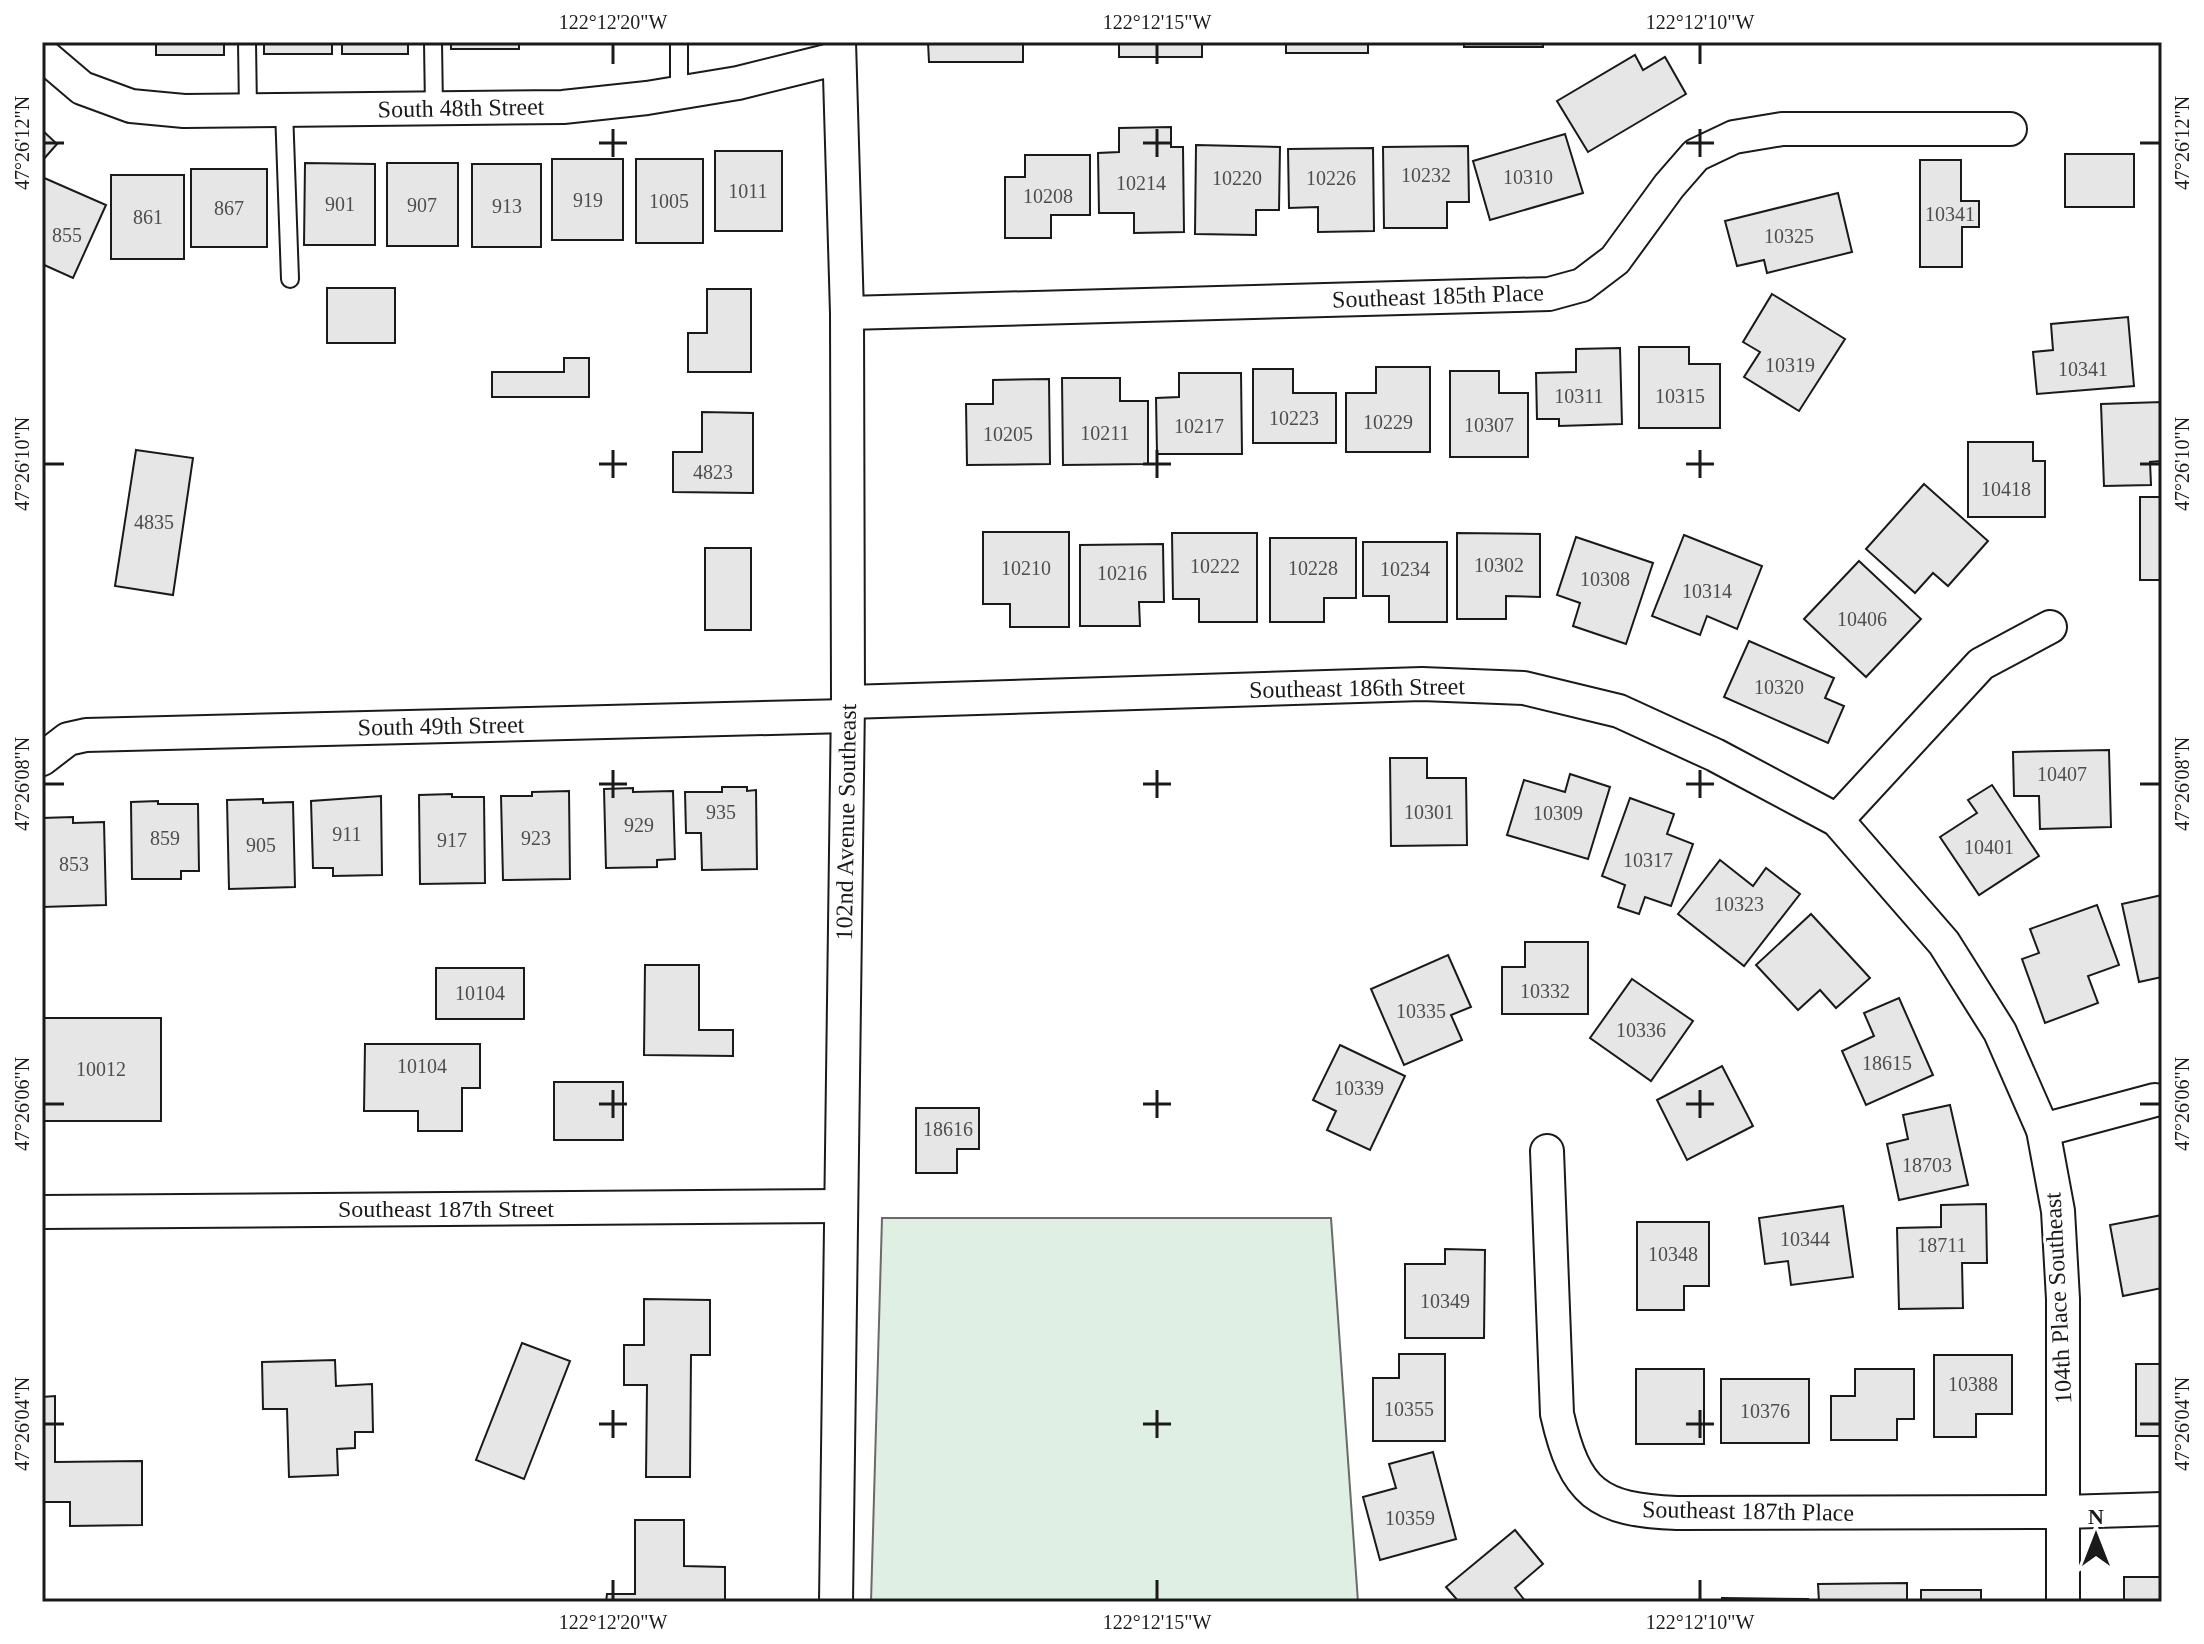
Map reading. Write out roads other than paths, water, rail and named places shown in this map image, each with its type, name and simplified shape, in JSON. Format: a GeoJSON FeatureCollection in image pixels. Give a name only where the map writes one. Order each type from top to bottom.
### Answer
{"type":"FeatureCollection","features":[{"type":"Feature","properties":{"kind":"street","name":"South 48th Street"},"geometry":{"type":"LineString","coordinates":[[42,54],[82,88],[131,106],[184,111],[563,107],[738,83],[839,50]]}},
{"type":"Feature","properties":{"kind":"street","name":"102nd Avenue Southeast"},"geometry":{"type":"LineString","coordinates":[[836,1602],[847,709],[847,313],[839,50]]}},
{"type":"Feature","properties":{"kind":"street","name":"Southeast 185th Place"},"geometry":{"type":"LineString","coordinates":[[847,313],[1549,294],[1582,285],[1615,260],[1669,186],[1696,155],[1734,137],[1782,129],[2010,129]]}},
{"type":"Feature","properties":{"kind":"street"},"geometry":{"type":"LineString","coordinates":[[1837,820],[1981,664],[2050,627]]}},
{"type":"Feature","properties":{"kind":"street","name":"Southeast 186th Street"},"geometry":{"type":"LineString","coordinates":[[847,709],[1422,684],[1524,688],[1619,711],[1715,755],[1837,820]]}},
{"type":"Feature","properties":{"kind":"street","name":"South 49th Street"},"geometry":{"type":"LineString","coordinates":[[42,759],[68,739],[86,735],[847,709]]}},
{"type":"Feature","properties":{"kind":"street","name":"104th Place Southeast"},"geometry":{"type":"LineString","coordinates":[[1837,820],[1944,943],[2000,1032],[2043,1130],[2058,1211],[2063,1299],[2063,1602]]}},
{"type":"Feature","properties":{"kind":"street"},"geometry":{"type":"LineString","coordinates":[[2043,1130],[2155,1100]]}},
{"type":"Feature","properties":{"kind":"street","name":"Southeast 187th Place"},"geometry":{"type":"LineString","coordinates":[[1547,1151],[1557,1414],[1565,1451],[1582,1479],[1600,1499],[1638,1512],[1677,1513],[2162,1509]]}},
{"type":"Feature","properties":{"kind":"street","name":"Southeast 187th Street"},"geometry":{"type":"LineString","coordinates":[[46,1212],[841,1206]]}},
{"type":"Feature","properties":{"kind":"lane"},"geometry":{"type":"LineString","coordinates":[[247,42],[248,110]]}},
{"type":"Feature","properties":{"kind":"lane"},"geometry":{"type":"LineString","coordinates":[[433,42],[434,108]]}},
{"type":"Feature","properties":{"kind":"lane"},"geometry":{"type":"LineString","coordinates":[[679,42],[679,92]]}},
{"type":"Feature","properties":{"kind":"lane"},"geometry":{"type":"LineString","coordinates":[[284,110],[290,279]]}}]}
